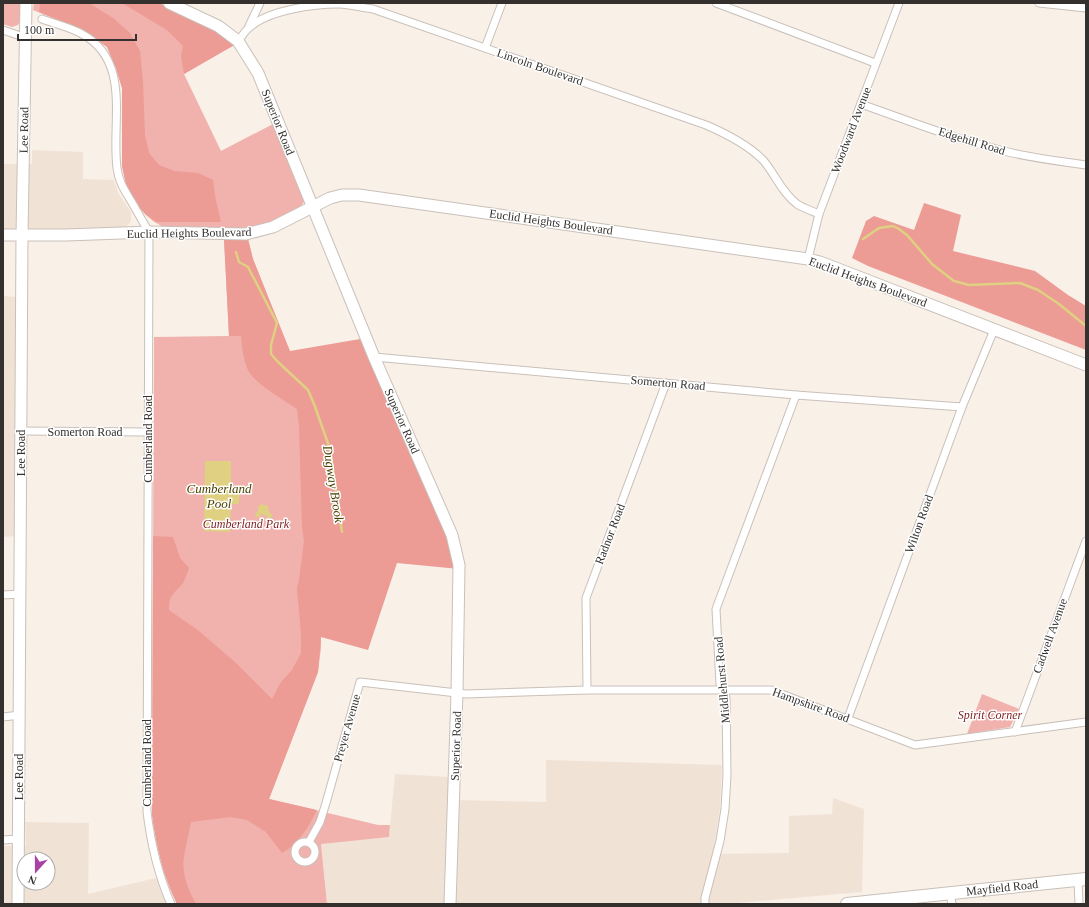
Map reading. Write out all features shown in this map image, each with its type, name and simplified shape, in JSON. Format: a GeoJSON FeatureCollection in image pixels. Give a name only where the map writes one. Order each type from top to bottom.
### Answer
{"type":"FeatureCollection","features":[{"type":"Feature","properties":{"kind":"main road","name":"Mayfield Road"},"geometry":{"type":"LineString","coordinates":[[847,904],[951,899],[1082,879]]}},
{"type":"Feature","properties":{"kind":"street","name":"Lee Road"},"geometry":{"type":"LineString","coordinates":[[18,904],[22,235],[26,3]]}},
{"type":"Feature","properties":{"kind":"street","name":"Superior Road"},"geometry":{"type":"LineString","coordinates":[[169,3],[218,26],[238,41],[258,73],[374,357],[452,535],[459,565],[457,693],[450,904]]}},
{"type":"Feature","properties":{"kind":"street"},"geometry":{"type":"LineString","coordinates":[[248,28],[260,3]]}},
{"type":"Feature","properties":{"kind":"street"},"geometry":{"type":"LineString","coordinates":[[485,48],[502,3]]}},
{"type":"Feature","properties":{"kind":"street"},"geometry":{"type":"LineString","coordinates":[[716,3],[875,63]]}},
{"type":"Feature","properties":{"kind":"street","name":"Woodward Avenue"},"geometry":{"type":"LineString","coordinates":[[808,260],[819,214],[899,3]]}},
{"type":"Feature","properties":{"kind":"street"},"geometry":{"type":"LineString","coordinates":[[1039,3],[1086,8]]}},
{"type":"Feature","properties":{"kind":"street","name":"Lincoln Boulevard"},"geometry":{"type":"LineString","coordinates":[[238,41],[248,28],[257,21],[304,6],[340,4],[373,9],[706,125],[734,138],[752,150],[764,161],[791,200],[798,205],[819,214]]}},
{"type":"Feature","properties":{"kind":"street"},"geometry":{"type":"LineString","coordinates":[[42,19],[82,34],[94,42],[108,59],[116,87],[117,167],[120,184],[149,232]]}},
{"type":"Feature","properties":{"kind":"street"},"geometry":{"type":"LineString","coordinates":[[3,30],[26,38]]}},
{"type":"Feature","properties":{"kind":"street","name":"Edgehill Road"},"geometry":{"type":"LineString","coordinates":[[861,104],[952,136],[1004,151],[1048,160],[1086,165]]}},
{"type":"Feature","properties":{"kind":"street","name":"Euclid Heights Boulevard"},"geometry":{"type":"LineString","coordinates":[[3,235],[66,235],[149,232],[246,234],[274,227],[330,198],[342,195],[359,195],[820,262],[1086,365]]}},
{"type":"Feature","properties":{"kind":"street","name":"Cumberland Road"},"geometry":{"type":"LineString","coordinates":[[149,232],[147,812],[151,840],[157,865],[163,884],[172,904]]}},
{"type":"Feature","properties":{"kind":"street","name":"Wilton Road"},"geometry":{"type":"LineString","coordinates":[[848,718],[962,407],[994,330]]}},
{"type":"Feature","properties":{"kind":"street","name":"Somerton Road"},"geometry":{"type":"LineString","coordinates":[[374,357],[666,382],[796,395],[962,407]]}},
{"type":"Feature","properties":{"kind":"street","name":"Radnor Road"},"geometry":{"type":"LineString","coordinates":[[587,690],[586,598],[666,382]]}},
{"type":"Feature","properties":{"kind":"street","name":"Middlehurst Road"},"geometry":{"type":"LineString","coordinates":[[705,904],[705,895],[720,841],[725,809],[727,743],[726,698],[720,682],[716,609],[796,395]]}},
{"type":"Feature","properties":{"kind":"street","name":"Somerton Road"},"geometry":{"type":"LineString","coordinates":[[22,431],[148,432]]}},
{"type":"Feature","properties":{"kind":"street","name":"Cadwell Avenue"},"geometry":{"type":"LineString","coordinates":[[1015,732],[1086,541]]}},
{"type":"Feature","properties":{"kind":"street"},"geometry":{"type":"LineString","coordinates":[[3,595],[20,594]]}},
{"type":"Feature","properties":{"kind":"street","name":"Preyer Avenue"},"geometry":{"type":"LineString","coordinates":[[309,842],[320,822],[360,682],[457,693]]}},
{"type":"Feature","properties":{"kind":"street","name":"Hampshire Road"},"geometry":{"type":"LineString","coordinates":[[457,693],[587,690],[771,690],[848,718],[915,745],[1086,722]]}},
{"type":"Feature","properties":{"kind":"street"},"geometry":{"type":"LineString","coordinates":[[3,717],[20,716]]}},
{"type":"Feature","properties":{"kind":"street"},"geometry":{"type":"LineString","coordinates":[[3,840],[19,839]]}},
{"type":"Feature","properties":{"kind":"street"},"geometry":{"type":"LineString","coordinates":[[1079,904],[1082,879]]}},
{"type":"Feature","properties":{"kind":"shaded area"},"geometry":{"type":"Polygon","coordinates":[[[40,3],[89,3],[113,18],[130,33],[140,51],[145,135],[149,153],[159,165],[174,171],[198,173],[213,180],[221,222],[156,222],[145,214],[135,203],[126,184],[122,166],[122,88],[116,68],[107,47],[85,31],[39,12],[40,3]]]}},
{"type":"Feature","properties":{"kind":"shaded area"},"geometry":{"type":"Polygon","coordinates":[[[122,3],[159,3],[217,30],[236,44],[184,74],[181,56],[183,46],[167,30],[122,3]]]}},
{"type":"Feature","properties":{"kind":"shaded area"},"geometry":{"type":"Polygon","coordinates":[[[32,150],[83,152],[83,179],[114,180],[118,193],[131,212],[131,221],[128,225],[120,229],[3,229],[3,164],[32,164],[32,150]]]}},
{"type":"Feature","properties":{"kind":"shaded area"},"geometry":{"type":"Polygon","coordinates":[[[924,203],[961,215],[953,251],[1035,271],[1086,306],[1086,350],[868,266],[852,258],[866,221],[874,216],[914,230],[924,203]]]}},
{"type":"Feature","properties":{"kind":"shaded area"},"geometry":{"type":"Polygon","coordinates":[[[224,239],[248,239],[253,259],[290,351],[366,338],[452,535],[459,569],[397,563],[368,650],[321,637],[318,672],[269,799],[317,810],[314,817],[298,840],[282,853],[266,832],[247,820],[230,817],[191,822],[183,868],[190,893],[196,904],[177,904],[161,861],[152,815],[153,536],[173,537],[180,558],[189,568],[183,583],[171,598],[169,610],[199,631],[236,663],[272,699],[281,682],[292,670],[301,653],[297,588],[304,541],[302,527],[299,426],[297,409],[270,391],[251,375],[245,362],[241,336],[229,336],[224,239]]]}},
{"type":"Feature","properties":{"kind":"shaded area"},"geometry":{"type":"Polygon","coordinates":[[[3,296],[16,297],[15,536],[3,537],[3,296]]]}},
{"type":"Feature","properties":{"kind":"shaded area"},"geometry":{"type":"Polygon","coordinates":[[[546,760],[722,765],[720,808],[713,854],[789,853],[789,816],[832,814],[833,798],[864,809],[862,892],[724,904],[327,904],[321,843],[389,837],[395,774],[450,777],[450,800],[546,802],[546,760]]]}},
{"type":"Feature","properties":{"kind":"shaded area"},"geometry":{"type":"Polygon","coordinates":[[[25,822],[89,823],[88,894],[156,878],[166,904],[3,904],[3,846],[26,845],[25,822]]]}},
{"type":"Feature","properties":{"kind":"green space"},"geometry":{"type":"Polygon","coordinates":[[[3,3],[21,3],[20,21],[18,25],[12,27],[3,24],[3,3]]]}},
{"type":"Feature","properties":{"kind":"green space"},"geometry":{"type":"Polygon","coordinates":[[[34,3],[159,3],[236,44],[184,74],[221,151],[275,123],[303,193],[304,202],[299,209],[268,223],[253,227],[231,229],[163,227],[153,221],[145,214],[126,184],[122,166],[122,88],[116,68],[107,47],[85,31],[33,10],[34,3]]]}},
{"type":"Feature","properties":{"kind":"green space","name":"Cumberland Park"},"geometry":{"type":"Polygon","coordinates":[[[224,239],[248,239],[253,259],[286,343],[308,390],[321,597],[321,648],[318,672],[269,799],[378,825],[390,825],[389,837],[321,844],[327,904],[177,904],[164,872],[152,815],[154,337],[229,336],[224,239]]]}},
{"type":"Feature","properties":{"kind":"green space","name":"Spirit Corner"},"geometry":{"type":"Polygon","coordinates":[[[982,694],[1019,709],[1010,727],[967,734],[982,694]]]}},
{"type":"Feature","properties":{"kind":"water","name":"Cumberland Pool"},"geometry":{"type":"Polygon","coordinates":[[[205,461],[231,461],[231,486],[240,487],[239,504],[231,504],[230,532],[204,531],[205,461]]]}},
{"type":"Feature","properties":{"kind":"water"},"geometry":{"type":"Polygon","coordinates":[[[261,504],[268,506],[272,515],[271,518],[267,518],[265,515],[261,514],[260,517],[256,517],[255,514],[261,504]]]}},
{"type":"Feature","properties":{"kind":"waterway"},"geometry":{"type":"LineString","coordinates":[[863,239],[879,228],[893,226],[907,235],[932,264],[954,281],[969,285],[1020,283],[1038,290],[1059,304],[1086,326]]}},
{"type":"Feature","properties":{"kind":"waterway","name":"Dugway Brook"},"geometry":{"type":"LineString","coordinates":[[236,252],[239,262],[248,267],[277,323],[271,345],[271,354],[308,390],[314,404],[330,449],[342,532]]}}]}
